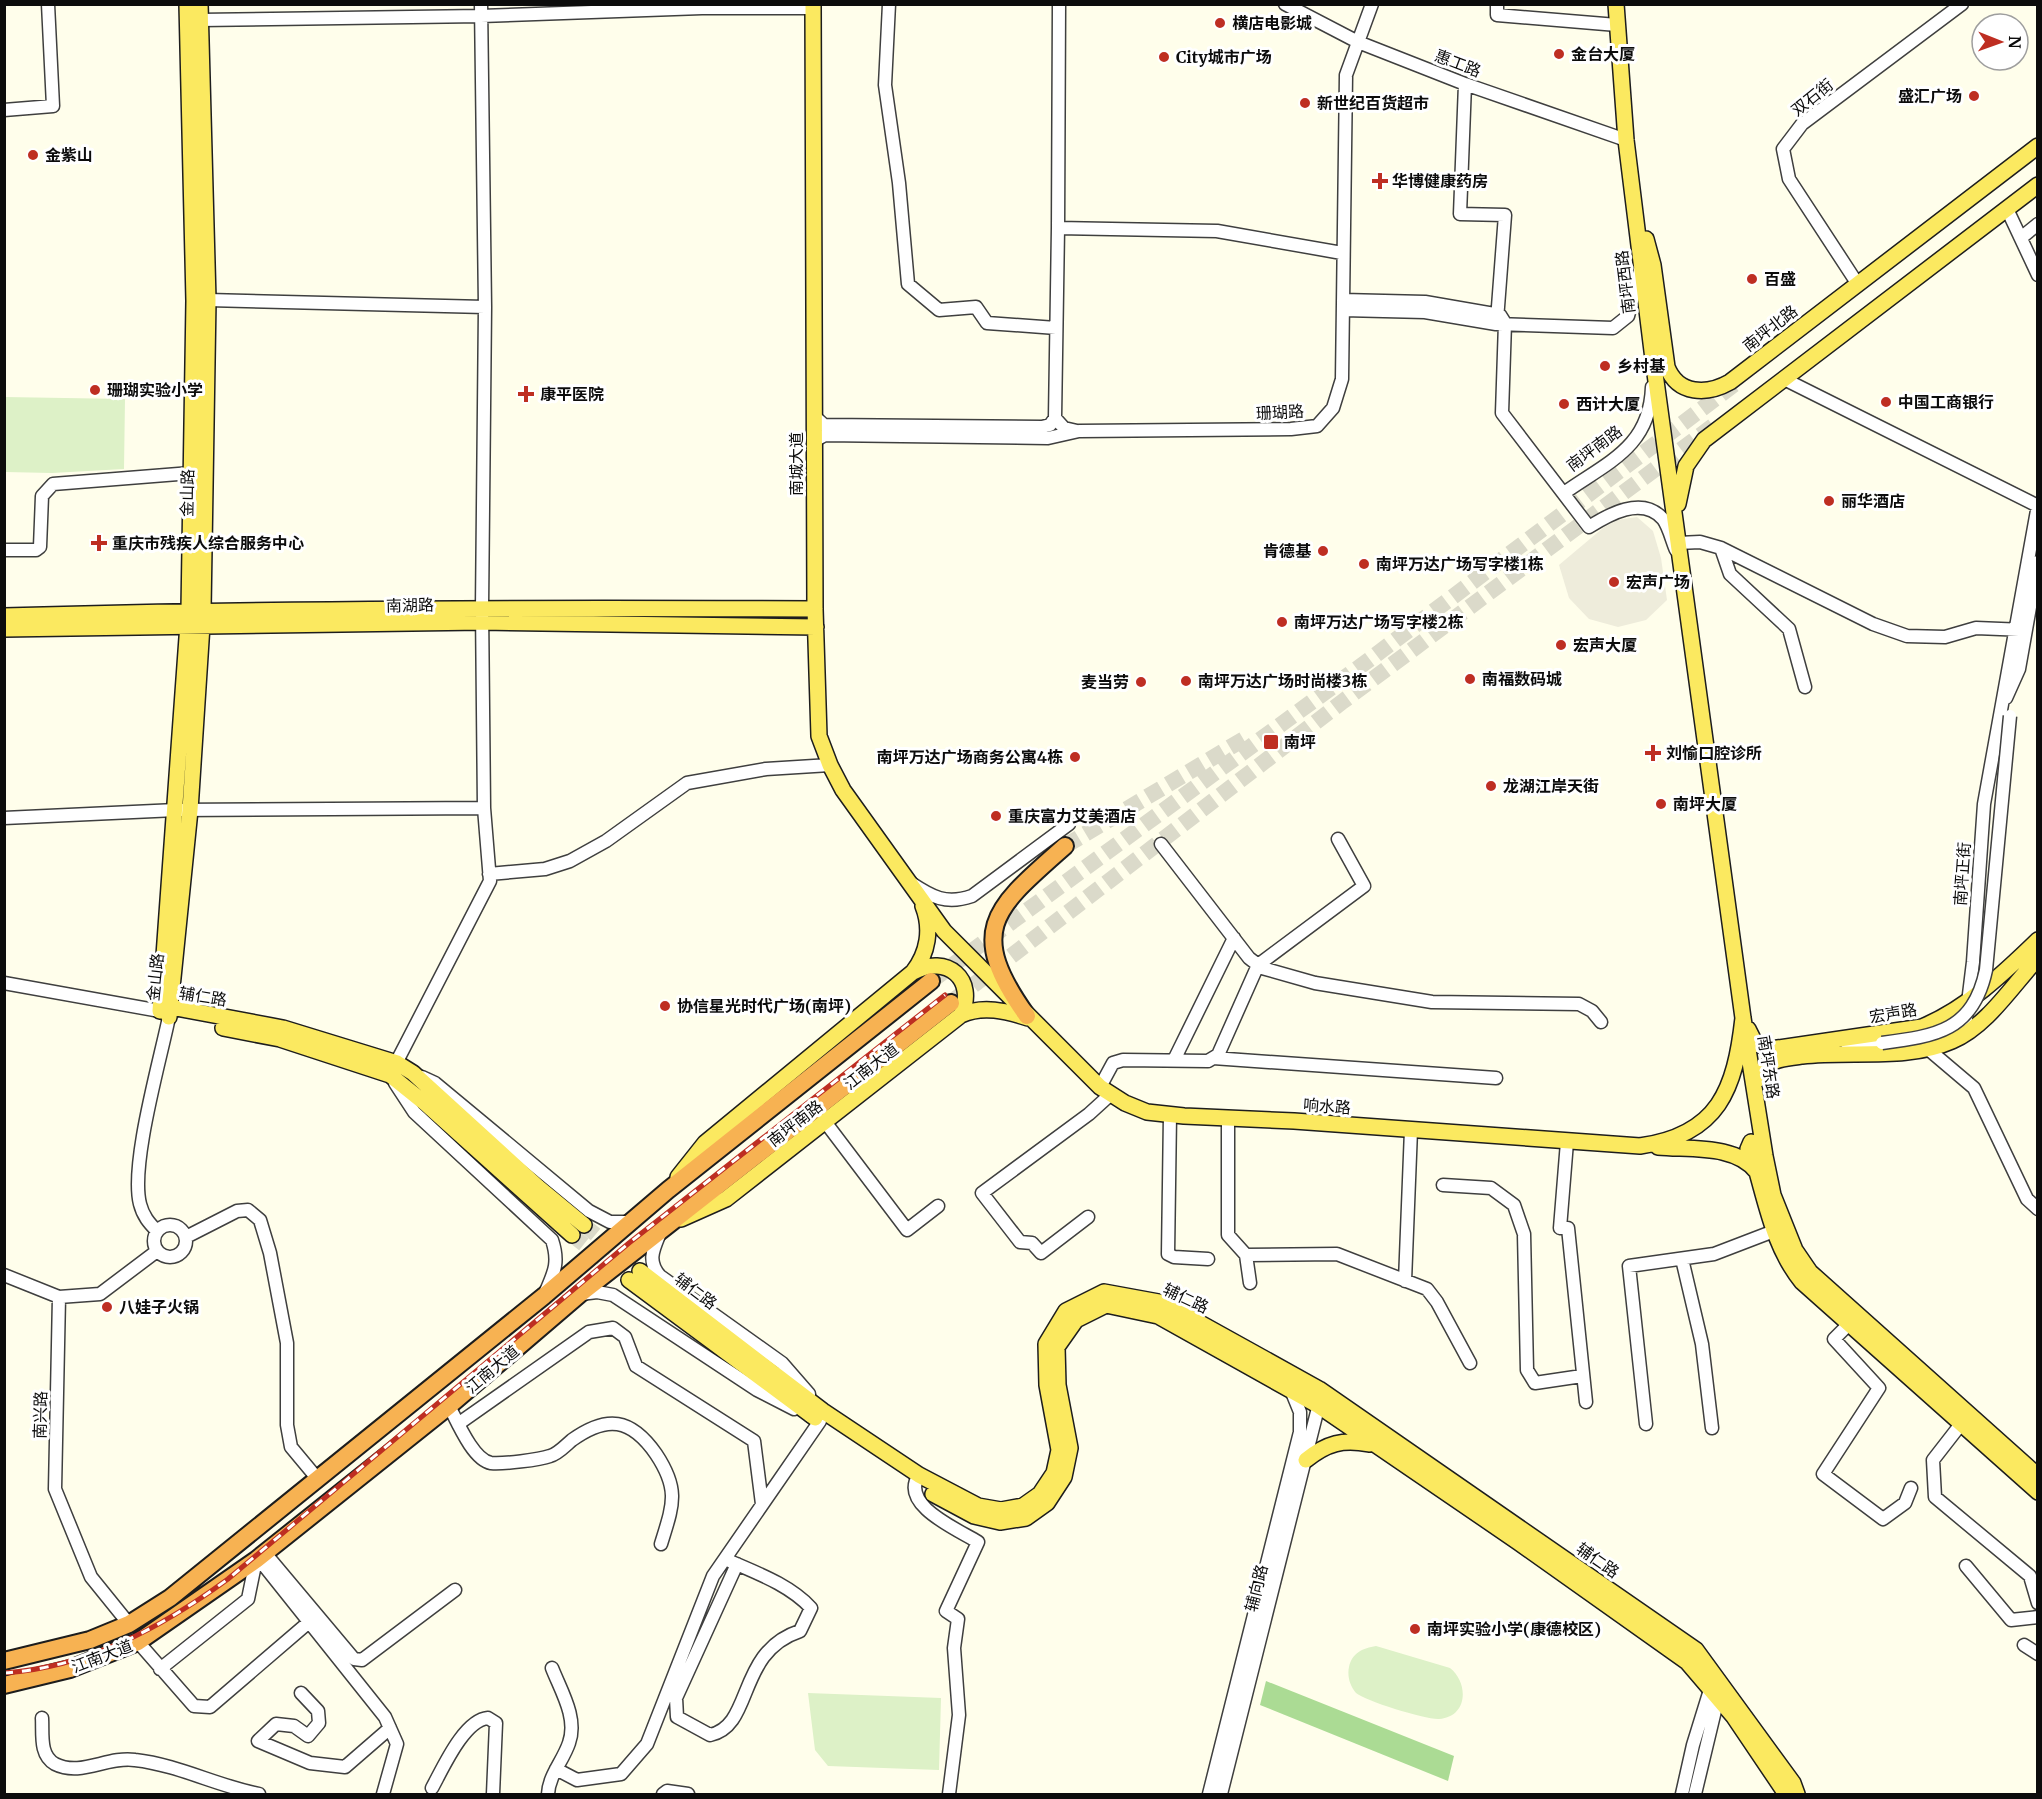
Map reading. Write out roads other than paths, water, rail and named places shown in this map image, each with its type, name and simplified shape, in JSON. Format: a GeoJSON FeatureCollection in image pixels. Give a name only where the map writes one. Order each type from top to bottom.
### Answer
{"type":"FeatureCollection","features":[{"type":"Feature","properties":{"kind":"highway"},"geometry":{"type":"LineString","coordinates":[[1028,1017],[1001,975],[993,947],[995,928],[1002,908],[1016,889],[1065,846]]}},
{"type":"Feature","properties":{"kind":"highway","name":"江南大道"},"geometry":{"type":"LineString","coordinates":[[26,1655],[62,1649],[129,1624],[170,1598],[544,1296],[634,1222],[668,1190],[931,981]]}},
{"type":"Feature","properties":{"kind":"highway","name":"江南大道"},"geometry":{"type":"LineString","coordinates":[[4,1685],[70,1669],[138,1642],[260,1557],[449,1406],[580,1294],[956,1009]]}},
{"type":"Feature","properties":{"kind":"highway"},"geometry":{"type":"LineString","coordinates":[[4,1654],[26,1655]]}},
{"type":"Feature","properties":{"kind":"highway"},"geometry":{"type":"LineString","coordinates":[[4,1661],[26,1655]]}},
{"type":"Feature","properties":{"kind":"main road","name":"金山路"},"geometry":{"type":"LineString","coordinates":[[187,4],[194,301],[191,473],[196,610]]}},
{"type":"Feature","properties":{"kind":"main road","name":"南坪西路"},"geometry":{"type":"LineString","coordinates":[[1616,4],[1626,141],[1678,549]]}},
{"type":"Feature","properties":{"kind":"main road","name":"南城大道"},"geometry":{"type":"LineString","coordinates":[[813,6],[815,609],[819,736],[843,790],[918,895]]}},
{"type":"Feature","properties":{"kind":"main road","name":"金山路"},"geometry":{"type":"LineString","coordinates":[[167,1012],[196,610],[208,300],[200,12]]}},
{"type":"Feature","properties":{"kind":"main road","name":"南坪北路"},"geometry":{"type":"LineString","coordinates":[[1632,190],[1653,265],[1667,367],[1671,377],[1685,388],[1708,391],[1730,382],[2037,146]]}},
{"type":"Feature","properties":{"kind":"main road"},"geometry":{"type":"LineString","coordinates":[[1678,549],[1681,484],[1694,453],[1704,440],[2037,185]]}},
{"type":"Feature","properties":{"kind":"main road","name":"南坪东路"},"geometry":{"type":"LineString","coordinates":[[1678,549],[1743,1018],[1765,1156],[1783,1223],[1795,1250],[1810,1272],[2037,1476]]}},
{"type":"Feature","properties":{"kind":"main road"},"geometry":{"type":"LineString","coordinates":[[4,616],[196,610],[482,615],[815,609]]}},
{"type":"Feature","properties":{"kind":"main road","name":"南湖路"},"geometry":{"type":"LineString","coordinates":[[4,629],[195,626],[482,615],[816,627]]}},
{"type":"Feature","properties":{"kind":"main road"},"geometry":{"type":"LineString","coordinates":[[913,972],[922,960],[927,943],[926,913],[918,895]]}},
{"type":"Feature","properties":{"kind":"main road","name":"响水路"},"geometry":{"type":"LineString","coordinates":[[918,895],[944,931],[1028,1017],[1106,1091],[1125,1103],[1148,1112],[1567,1142],[1640,1146],[1662,1143],[1692,1130],[1717,1106],[1736,1068],[1743,1018]]}},
{"type":"Feature","properties":{"kind":"main road","name":"宏声路"},"geometry":{"type":"LineString","coordinates":[[1743,1018],[1755,1043],[1771,1048],[1922,1028],[1946,1017],[2004,972],[2037,940]]}},
{"type":"Feature","properties":{"kind":"main road"},"geometry":{"type":"LineString","coordinates":[[1754,1084],[1766,1066],[1773,1062],[1828,1053],[1928,1048],[1964,1035],[1991,1011],[2037,958]]}},
{"type":"Feature","properties":{"kind":"main road"},"geometry":{"type":"LineString","coordinates":[[668,1190],[705,1143],[913,972],[926,965],[937,965],[949,968],[959,976],[966,996],[966,1005],[956,1009]]}},
{"type":"Feature","properties":{"kind":"main road","name":"南坪南路"},"geometry":{"type":"LineString","coordinates":[[667,1228],[726,1199],[826,1123],[956,1009],[971,1011],[989,1009],[1028,1017]]}},
{"type":"Feature","properties":{"kind":"main road","name":"辅仁路"},"geometry":{"type":"LineString","coordinates":[[167,1012],[283,1028],[393,1069],[413,1074],[538,1187],[584,1225]]}},
{"type":"Feature","properties":{"kind":"main road","name":"辅仁路"},"geometry":{"type":"LineString","coordinates":[[393,1069],[426,1104],[572,1235]]}},
{"type":"Feature","properties":{"kind":"main road"},"geometry":{"type":"LineString","coordinates":[[1765,1156],[1758,1144],[1751,1142],[1748,1149],[1752,1165],[1757,1172],[1774,1231],[1787,1264],[1848,1325],[2037,1492]]}},
{"type":"Feature","properties":{"kind":"main road"},"geometry":{"type":"LineString","coordinates":[[1640,1146],[1734,1154],[1752,1165]]}},
{"type":"Feature","properties":{"kind":"main road","name":"辅仁路"},"geometry":{"type":"LineString","coordinates":[[634,1276],[821,1416],[974,1516],[1000,1522],[1026,1518],[1047,1503],[1064,1477],[1070,1448],[1058,1385],[1058,1347],[1076,1320],[1106,1305],[1158,1316],[1319,1406],[1518,1542],[1686,1662],[1717,1691],[1793,1783],[1797,1794]]}},
{"type":"Feature","properties":{"kind":"main road","name":"辅仁路"},"geometry":{"type":"LineString","coordinates":[[916,1479],[978,1506],[1000,1510],[1023,1506],[1040,1494],[1054,1473],[1059,1450],[1047,1385],[1046,1344],[1066,1311],[1104,1292],[1164,1303],[1318,1389],[1696,1650],[1717,1691],[1786,1794]]}},
{"type":"Feature","properties":{"kind":"main road"},"geometry":{"type":"LineString","coordinates":[[1306,1460],[1328,1444],[1340,1441],[1374,1445]]}},
{"type":"Feature","properties":{"kind":"street"},"geometry":{"type":"LineString","coordinates":[[4,110],[53,106],[48,4]]}},
{"type":"Feature","properties":{"kind":"street"},"geometry":{"type":"LineString","coordinates":[[889,4],[885,85],[899,183],[908,284],[939,310],[976,307],[987,323],[1056,328]]}},
{"type":"Feature","properties":{"kind":"street"},"geometry":{"type":"LineString","coordinates":[[814,416],[824,425],[1042,427],[1050,425],[1055,418],[1059,4]]}},
{"type":"Feature","properties":{"kind":"street","name":"惠工路"},"geometry":{"type":"LineString","coordinates":[[1285,4],[1358,42],[1465,84],[1626,141]]}},
{"type":"Feature","properties":{"kind":"street","name":"珊瑚路"},"geometry":{"type":"LineString","coordinates":[[814,441],[825,435],[1048,438],[1079,431],[1291,429],[1317,426],[1333,408],[1342,379],[1346,75],[1372,4]]}},
{"type":"Feature","properties":{"kind":"street"},"geometry":{"type":"LineString","coordinates":[[1497,4],[1497,15],[1617,25]]}},
{"type":"Feature","properties":{"kind":"street","name":"双石街"},"geometry":{"type":"LineString","coordinates":[[1857,283],[1789,179],[1783,149],[1802,124],[1962,4]]}},
{"type":"Feature","properties":{"kind":"street"},"geometry":{"type":"LineString","coordinates":[[200,12],[813,6]]}},
{"type":"Feature","properties":{"kind":"street"},"geometry":{"type":"LineString","coordinates":[[481,10],[484,307],[482,615],[484,808],[490,881],[393,1069],[414,1112],[552,1240],[557,1256],[556,1269],[544,1296]]}},
{"type":"Feature","properties":{"kind":"street"},"geometry":{"type":"LineString","coordinates":[[1465,84],[1460,214],[1505,215],[1500,321],[1502,413],[1589,527],[1615,511],[1633,508],[1650,511],[1662,519],[1678,549],[1700,542],[1721,548],[1873,624],[1907,636],[1945,637],[1976,628],[2019,630]]}},
{"type":"Feature","properties":{"kind":"street"},"geometry":{"type":"LineString","coordinates":[[2007,209],[2022,237],[2037,275]]}},
{"type":"Feature","properties":{"kind":"street"},"geometry":{"type":"LineString","coordinates":[[2022,237],[2037,224]]}},
{"type":"Feature","properties":{"kind":"street"},"geometry":{"type":"LineString","coordinates":[[1058,228],[1217,231],[1342,253]]}},
{"type":"Feature","properties":{"kind":"street"},"geometry":{"type":"LineString","coordinates":[[1343,304],[1425,302],[1500,321],[1613,328],[1628,316],[1642,266]]}},
{"type":"Feature","properties":{"kind":"street"},"geometry":{"type":"LineString","coordinates":[[208,300],[484,307]]}},
{"type":"Feature","properties":{"kind":"street","name":"南坪南路"},"geometry":{"type":"LineString","coordinates":[[1564,493],[1627,448],[1642,430],[1651,406],[1653,359]]}},
{"type":"Feature","properties":{"kind":"street"},"geometry":{"type":"LineString","coordinates":[[1784,379],[2037,506]]}},
{"type":"Feature","properties":{"kind":"street"},"geometry":{"type":"LineString","coordinates":[[1055,418],[1064,428],[1079,431]]}},
{"type":"Feature","properties":{"kind":"street"},"geometry":{"type":"LineString","coordinates":[[4,549],[36,550],[39,547],[42,496],[53,484],[191,473]]}},
{"type":"Feature","properties":{"kind":"street","name":"南坪正街"},"geometry":{"type":"LineString","coordinates":[[1964,1035],[1973,962],[1984,804],[2004,716],[2037,506]]}},
{"type":"Feature","properties":{"kind":"street"},"geometry":{"type":"LineString","coordinates":[[1721,548],[1730,574],[1789,629],[1805,687]]}},
{"type":"Feature","properties":{"kind":"street","name":"南坪正街"},"geometry":{"type":"LineString","coordinates":[[2004,716],[2019,669],[2019,630],[2037,562]]}},
{"type":"Feature","properties":{"kind":"street"},"geometry":{"type":"LineString","coordinates":[[1828,1053],[1929,1036],[1959,1022],[1981,995],[1986,970],[2004,716]]}},
{"type":"Feature","properties":{"kind":"street"},"geometry":{"type":"LineString","coordinates":[[489,874],[545,869],[570,861],[606,841],[687,783],[766,769],[830,765]]}},
{"type":"Feature","properties":{"kind":"street"},"geometry":{"type":"LineString","coordinates":[[4,818],[183,810],[484,808]]}},
{"type":"Feature","properties":{"kind":"street"},"geometry":{"type":"LineString","coordinates":[[908,880],[936,899],[960,900],[990,884],[1069,824]]}},
{"type":"Feature","properties":{"kind":"street"},"geometry":{"type":"LineString","coordinates":[[1088,1217],[1041,1253],[1032,1243],[1020,1242],[982,1193],[1089,1114],[1106,1091],[1113,1063],[1123,1060],[1208,1061],[1218,1055],[1258,965],[1364,885],[1338,839]]}},
{"type":"Feature","properties":{"kind":"street"},"geometry":{"type":"LineString","coordinates":[[1161,844],[1234,938],[1258,965],[1315,983],[1431,1002],[1579,1004],[1592,1011],[1601,1022]]}},
{"type":"Feature","properties":{"kind":"street"},"geometry":{"type":"LineString","coordinates":[[1174,1060],[1234,938]]}},
{"type":"Feature","properties":{"kind":"street"},"geometry":{"type":"LineString","coordinates":[[4,983],[167,1012],[138,1163],[140,1202],[147,1221],[157,1231]]}},
{"type":"Feature","properties":{"kind":"street"},"geometry":{"type":"LineString","coordinates":[[1928,1048],[1974,1088],[2027,1199],[2037,1209]]}},
{"type":"Feature","properties":{"kind":"street"},"geometry":{"type":"LineString","coordinates":[[1213,1058],[1496,1078]]}},
{"type":"Feature","properties":{"kind":"street"},"geometry":{"type":"LineString","coordinates":[[413,1074],[435,1083],[589,1211],[610,1222],[634,1222]]}},
{"type":"Feature","properties":{"kind":"street"},"geometry":{"type":"LineString","coordinates":[[1170,1115],[1168,1254],[1174,1257],[1208,1259]]}},
{"type":"Feature","properties":{"kind":"street"},"geometry":{"type":"LineString","coordinates":[[1228,1118],[1228,1235],[1246,1255],[1250,1283]]}},
{"type":"Feature","properties":{"kind":"street"},"geometry":{"type":"LineString","coordinates":[[826,1123],[907,1230],[938,1206]]}},
{"type":"Feature","properties":{"kind":"street"},"geometry":{"type":"LineString","coordinates":[[1405,1281],[1411,1130]]}},
{"type":"Feature","properties":{"kind":"street"},"geometry":{"type":"LineString","coordinates":[[1567,1142],[1560,1228],[1569,1228],[1586,1402]]}},
{"type":"Feature","properties":{"kind":"street"},"geometry":{"type":"LineString","coordinates":[[1443,1185],[1491,1188],[1514,1205],[1524,1234],[1527,1370],[1535,1383],[1582,1376]]}},
{"type":"Feature","properties":{"kind":"street"},"geometry":{"type":"LineString","coordinates":[[186,1237],[237,1211],[248,1210],[260,1221],[270,1253],[287,1343],[287,1425],[291,1447],[316,1478]]}},
{"type":"Feature","properties":{"kind":"street"},"geometry":{"type":"LineString","coordinates":[[171,1224],[180,1228],[186,1237],[186,1246],[175,1257],[165,1257],[157,1251],[154,1241],[157,1231],[171,1224]]}},
{"type":"Feature","properties":{"kind":"street"},"geometry":{"type":"LineString","coordinates":[[667,1228],[652,1252],[653,1268],[782,1364],[821,1416]]}},
{"type":"Feature","properties":{"kind":"street"},"geometry":{"type":"LineString","coordinates":[[1646,1424],[1629,1266],[1714,1254],[1774,1231]]}},
{"type":"Feature","properties":{"kind":"street"},"geometry":{"type":"LineString","coordinates":[[4,1275],[59,1298],[100,1294],[157,1251]]}},
{"type":"Feature","properties":{"kind":"street"},"geometry":{"type":"LineString","coordinates":[[1246,1255],[1337,1254],[1427,1289],[1437,1302],[1470,1363]]}},
{"type":"Feature","properties":{"kind":"street"},"geometry":{"type":"LineString","coordinates":[[1682,1259],[1702,1344],[1712,1428]]}},
{"type":"Feature","properties":{"kind":"street"},"geometry":{"type":"LineString","coordinates":[[580,1294],[597,1292],[613,1295],[757,1390],[821,1416]]}},
{"type":"Feature","properties":{"kind":"street","name":"南兴路"},"geometry":{"type":"LineString","coordinates":[[59,1298],[55,1490],[91,1577],[129,1624]]}},
{"type":"Feature","properties":{"kind":"street"},"geometry":{"type":"LineString","coordinates":[[1848,1325],[1834,1339],[1879,1388],[1822,1474],[1883,1519],[1905,1503],[1911,1488]]}},
{"type":"Feature","properties":{"kind":"street"},"geometry":{"type":"LineString","coordinates":[[458,1424],[588,1332],[613,1328],[625,1337],[636,1366],[753,1441],[762,1504]]}},
{"type":"Feature","properties":{"kind":"street","name":"辅向路"},"geometry":{"type":"LineString","coordinates":[[1221,1794],[1319,1406],[1318,1389]]}},
{"type":"Feature","properties":{"kind":"street","name":"辅向路"},"geometry":{"type":"LineString","coordinates":[[1209,1794],[1300,1432],[1300,1412],[1291,1390]]}},
{"type":"Feature","properties":{"kind":"street"},"geometry":{"type":"LineString","coordinates":[[449,1406],[481,1458],[491,1463],[552,1456],[585,1431],[603,1424],[622,1424],[640,1433],[657,1456],[671,1484],[674,1504],[661,1544]]}},
{"type":"Feature","properties":{"kind":"street"},"geometry":{"type":"LineString","coordinates":[[556,1769],[577,1780],[621,1774],[646,1744],[713,1576],[821,1416]]}},
{"type":"Feature","properties":{"kind":"street"},"geometry":{"type":"LineString","coordinates":[[1960,1424],[1933,1460],[1935,1497],[2030,1576],[2037,1603]]}},
{"type":"Feature","properties":{"kind":"street"},"geometry":{"type":"LineString","coordinates":[[916,1479],[915,1495],[924,1508],[978,1542],[945,1611],[958,1619],[954,1648],[958,1715],[949,1794]]}},
{"type":"Feature","properties":{"kind":"street"},"geometry":{"type":"LineString","coordinates":[[260,1557],[354,1659],[362,1660],[455,1590]]}},
{"type":"Feature","properties":{"kind":"street"},"geometry":{"type":"LineString","coordinates":[[260,1557],[385,1717],[397,1744],[382,1794]]}},
{"type":"Feature","properties":{"kind":"street"},"geometry":{"type":"LineString","coordinates":[[160,1669],[248,1599],[260,1557]]}},
{"type":"Feature","properties":{"kind":"street"},"geometry":{"type":"LineString","coordinates":[[725,1559],[737,1564],[799,1595],[811,1608],[800,1631],[785,1636],[759,1661],[734,1721],[723,1732],[710,1735],[677,1717],[676,1698],[737,1564]]}},
{"type":"Feature","properties":{"kind":"street"},"geometry":{"type":"LineString","coordinates":[[1966,1566],[2012,1620],[2037,1617]]}},
{"type":"Feature","properties":{"kind":"street"},"geometry":{"type":"LineString","coordinates":[[138,1642],[194,1706],[210,1707],[309,1622]]}},
{"type":"Feature","properties":{"kind":"street"},"geometry":{"type":"LineString","coordinates":[[2024,1645],[2037,1654]]}},
{"type":"Feature","properties":{"kind":"street"},"geometry":{"type":"LineString","coordinates":[[548,1794],[556,1769],[570,1743],[573,1722],[552,1668]]}},
{"type":"Feature","properties":{"kind":"street"},"geometry":{"type":"LineString","coordinates":[[1682,1794],[1693,1745],[1717,1691]]}},
{"type":"Feature","properties":{"kind":"street"},"geometry":{"type":"LineString","coordinates":[[1695,1794],[1717,1691]]}},
{"type":"Feature","properties":{"kind":"street"},"geometry":{"type":"LineString","coordinates":[[301,1693],[318,1711],[319,1723],[308,1736],[294,1726],[276,1724],[258,1741],[310,1763],[345,1767],[390,1728]]}},
{"type":"Feature","properties":{"kind":"street"},"geometry":{"type":"LineString","coordinates":[[42,1718],[43,1752],[52,1763],[71,1770],[111,1760],[134,1759],[205,1776],[260,1794]]}},
{"type":"Feature","properties":{"kind":"street"},"geometry":{"type":"LineString","coordinates":[[432,1788],[461,1739],[476,1721],[488,1718],[496,1723],[493,1794]]}},
{"type":"Feature","properties":{"kind":"street"},"geometry":{"type":"LineString","coordinates":[[663,1794],[667,1791],[688,1794]]}},
{"type":"Feature","properties":{"kind":"tunnel"},"geometry":{"type":"LineString","coordinates":[[931,981],[1373,657],[1740,380]]}},
{"type":"Feature","properties":{"kind":"tunnel"},"geometry":{"type":"LineString","coordinates":[[954,1000],[1342,702],[1713,426]]}},
{"type":"Feature","properties":{"kind":"tunnel"},"geometry":{"type":"LineString","coordinates":[[1065,846],[1249,736]]}},
{"type":"Feature","properties":{"kind":"tunnel"},"geometry":{"type":"LineString","coordinates":[[584,1225],[640,1271]]}},
{"type":"Feature","properties":{"kind":"tunnel"},"geometry":{"type":"LineString","coordinates":[[572,1235],[629,1280]]}},
{"type":"Feature","properties":{"kind":"railway"},"geometry":{"type":"LineString","coordinates":[[4,1673],[65,1663],[94,1654],[177,1614],[228,1579],[629,1243],[945,995]]}},
{"type":"Feature","properties":{"kind":"place","name":"横店电影城"},"geometry":{"type":"Point","coordinates":[1220,23]}},
{"type":"Feature","properties":{"kind":"place","name":"金台大厦"},"geometry":{"type":"Point","coordinates":[1559,54]}},
{"type":"Feature","properties":{"kind":"place","name":"City城市广场"},"geometry":{"type":"Point","coordinates":[1164,57]}},
{"type":"Feature","properties":{"kind":"place","name":"盛汇广场"},"geometry":{"type":"Point","coordinates":[1974,96]}},
{"type":"Feature","properties":{"kind":"place","name":"新世纪百货超市"},"geometry":{"type":"Point","coordinates":[1305,103]}},
{"type":"Feature","properties":{"kind":"place","name":"金紫山"},"geometry":{"type":"Point","coordinates":[33,155]}},
{"type":"Feature","properties":{"kind":"place","name":"华博健康药房"},"geometry":{"type":"Point","coordinates":[1380,181]}},
{"type":"Feature","properties":{"kind":"place","name":"百盛"},"geometry":{"type":"Point","coordinates":[1752,279]}},
{"type":"Feature","properties":{"kind":"place","name":"乡村基"},"geometry":{"type":"Point","coordinates":[1605,366]}},
{"type":"Feature","properties":{"kind":"place","name":"珊瑚实验小学"},"geometry":{"type":"Point","coordinates":[95,390]}},
{"type":"Feature","properties":{"kind":"place","name":"康平医院"},"geometry":{"type":"Point","coordinates":[526,394]}},
{"type":"Feature","properties":{"kind":"place","name":"中国工商银行"},"geometry":{"type":"Point","coordinates":[1886,402]}},
{"type":"Feature","properties":{"kind":"place","name":"西计大厦"},"geometry":{"type":"Point","coordinates":[1564,404]}},
{"type":"Feature","properties":{"kind":"place","name":"丽华酒店"},"geometry":{"type":"Point","coordinates":[1829,501]}},
{"type":"Feature","properties":{"kind":"place","name":"重庆市残疾人综合服务中心"},"geometry":{"type":"Point","coordinates":[99,543]}},
{"type":"Feature","properties":{"kind":"place","name":"肯德基"},"geometry":{"type":"Point","coordinates":[1323,551]}},
{"type":"Feature","properties":{"kind":"place","name":"南坪万达广场写字楼1栋"},"geometry":{"type":"Point","coordinates":[1364,564]}},
{"type":"Feature","properties":{"kind":"place","name":"宏声广场"},"geometry":{"type":"Point","coordinates":[1614,582]}},
{"type":"Feature","properties":{"kind":"place","name":"南坪万达广场写字楼2栋"},"geometry":{"type":"Point","coordinates":[1282,622]}},
{"type":"Feature","properties":{"kind":"place","name":"宏声大厦"},"geometry":{"type":"Point","coordinates":[1561,645]}},
{"type":"Feature","properties":{"kind":"place","name":"南福数码城"},"geometry":{"type":"Point","coordinates":[1470,679]}},
{"type":"Feature","properties":{"kind":"place","name":"南坪万达广场时尚楼3栋"},"geometry":{"type":"Point","coordinates":[1186,681]}},
{"type":"Feature","properties":{"kind":"place","name":"麦当劳"},"geometry":{"type":"Point","coordinates":[1141,682]}},
{"type":"Feature","properties":{"kind":"place","name":"南坪"},"geometry":{"type":"Point","coordinates":[1271,742]}},
{"type":"Feature","properties":{"kind":"place","name":"刘愉口腔诊所"},"geometry":{"type":"Point","coordinates":[1653,753]}},
{"type":"Feature","properties":{"kind":"place","name":"南坪万达广场商务公寓4栋"},"geometry":{"type":"Point","coordinates":[1075,757]}},
{"type":"Feature","properties":{"kind":"place","name":"龙湖江岸天街"},"geometry":{"type":"Point","coordinates":[1491,786]}},
{"type":"Feature","properties":{"kind":"place","name":"南坪大厦"},"geometry":{"type":"Point","coordinates":[1661,804]}},
{"type":"Feature","properties":{"kind":"place","name":"重庆富力艾美酒店"},"geometry":{"type":"Point","coordinates":[996,816]}},
{"type":"Feature","properties":{"kind":"place","name":"协信星光时代广场(南坪)"},"geometry":{"type":"Point","coordinates":[665,1006]}},
{"type":"Feature","properties":{"kind":"place","name":"八娃子火锅"},"geometry":{"type":"Point","coordinates":[107,1307]}},
{"type":"Feature","properties":{"kind":"place","name":"南坪实验小学(康德校区)"},"geometry":{"type":"Point","coordinates":[1415,1629]}}]}
